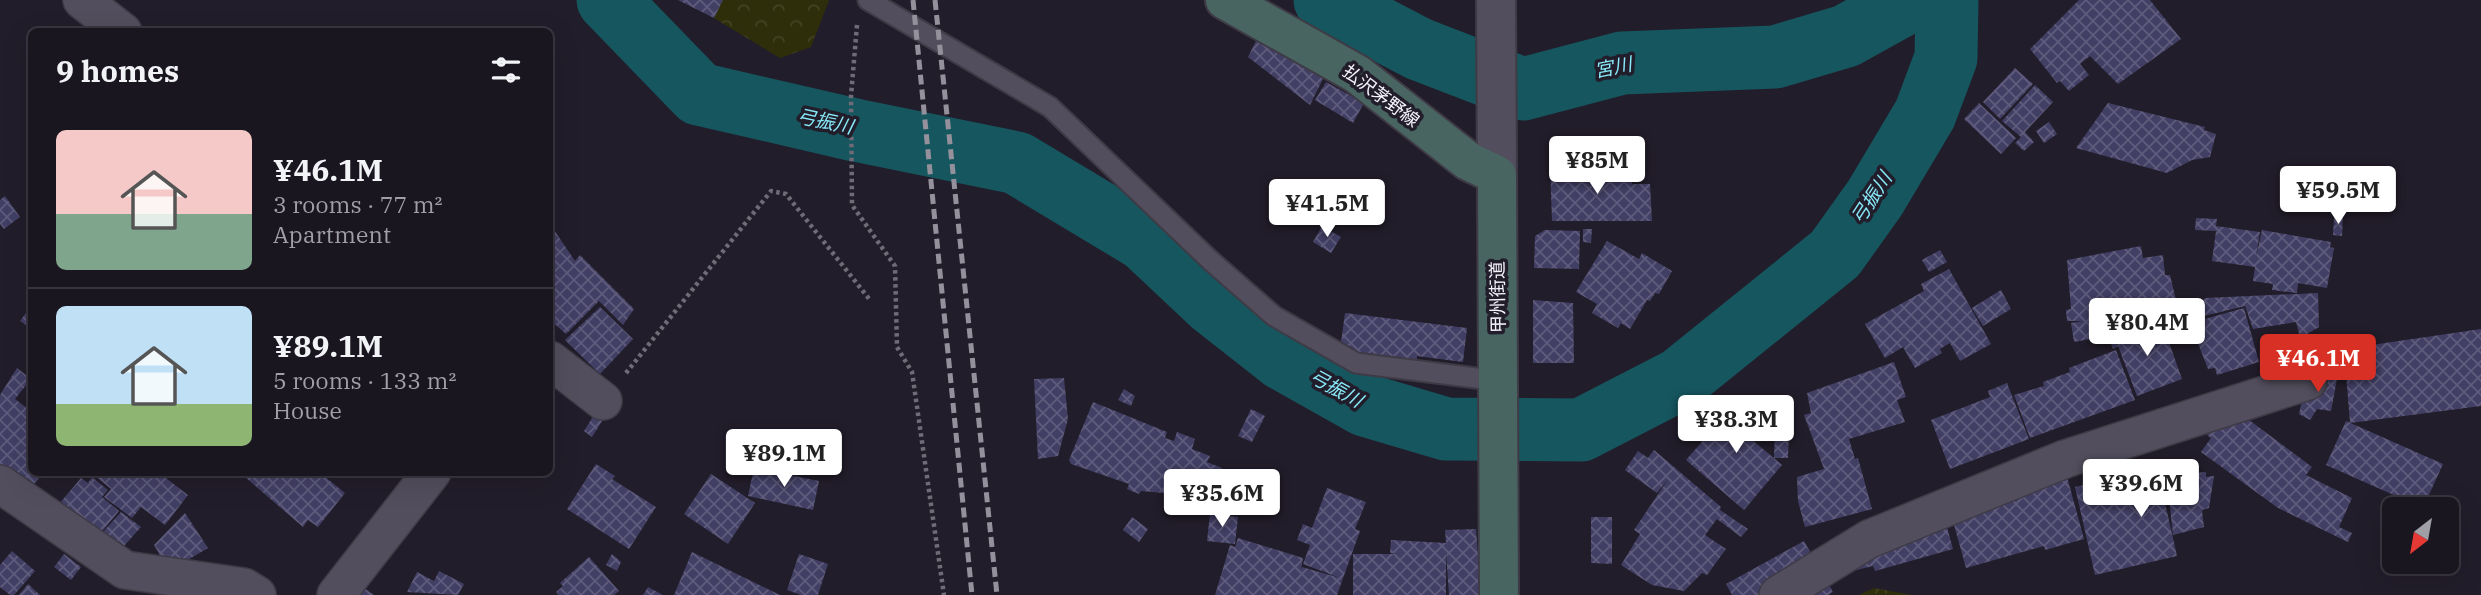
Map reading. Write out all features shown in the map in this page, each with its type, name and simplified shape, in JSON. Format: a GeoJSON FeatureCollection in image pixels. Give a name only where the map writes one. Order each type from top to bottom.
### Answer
{"type":"FeatureCollection","features":[{"type":"Feature","properties":{"kind":"main road","name":"払沢茅野線"},"geometry":{"type":"LineString","coordinates":[[1224,0],[1357,74],[1468,161],[1497,158]]}},
{"type":"Feature","properties":{"kind":"main road","name":"甲州街道"},"geometry":{"type":"LineString","coordinates":[[1497,158],[1499,595]]}},
{"type":"Feature","properties":{"kind":"street"},"geometry":{"type":"LineString","coordinates":[[82,0],[118,28]]}},
{"type":"Feature","properties":{"kind":"street","name":"甲州街道"},"geometry":{"type":"LineString","coordinates":[[1496,0],[1497,158]]}},
{"type":"Feature","properties":{"kind":"street"},"geometry":{"type":"LineString","coordinates":[[553,362],[603,401]]}},
{"type":"Feature","properties":{"kind":"street"},"geometry":{"type":"LineString","coordinates":[[1777,595],[1869,539],[2065,459],[2308,381]]}},
{"type":"Feature","properties":{"kind":"street"},"geometry":{"type":"LineString","coordinates":[[336,595],[429,476]]}},
{"type":"Feature","properties":{"kind":"street"},"geometry":{"type":"LineString","coordinates":[[0,484],[125,570],[244,587],[257,595]]}},
{"type":"Feature","properties":{"kind":"lane"},"geometry":{"type":"LineString","coordinates":[[863,7],[1050,107],[1210,260],[1274,316],[1356,363],[1500,381]]}},
{"type":"Feature","properties":{"kind":"path"},"geometry":{"type":"LineString","coordinates":[[863,7],[851,96],[852,205],[895,265],[897,347],[912,372],[944,595]]}},
{"type":"Feature","properties":{"kind":"path"},"geometry":{"type":"LineString","coordinates":[[603,401],[771,191],[786,194],[870,300]]}},
{"type":"Feature","properties":{"kind":"green space"},"geometry":{"type":"Polygon","coordinates":[[[684,0],[829,0],[811,47],[780,58],[684,0]]]}},
{"type":"Feature","properties":{"kind":"green space"},"geometry":{"type":"Polygon","coordinates":[[[1874,588],[1912,595],[1859,595],[1874,588]]]}},
{"type":"Feature","properties":{"kind":"building"},"geometry":{"type":"Polygon","coordinates":[[[678,0],[723,0],[714,18],[678,0]]]}},
{"type":"Feature","properties":{"kind":"building"},"geometry":{"type":"Polygon","coordinates":[[[2079,0],[2150,0],[2181,39],[2118,84],[2090,56],[2080,64],[2089,75],[2069,91],[2060,81],[2057,83],[2030,49],[2079,0]]]}},
{"type":"Feature","properties":{"kind":"building"},"geometry":{"type":"Polygon","coordinates":[[[1256,41],[1325,75],[1310,105],[1248,57],[1256,41]]]}},
{"type":"Feature","properties":{"kind":"building"},"geometry":{"type":"Polygon","coordinates":[[[2015,68],[2033,84],[2000,119],[1983,102],[2015,68]]]}},
{"type":"Feature","properties":{"kind":"building"},"geometry":{"type":"Polygon","coordinates":[[[1326,82],[1364,103],[1353,123],[1315,100],[1326,82]]]}},
{"type":"Feature","properties":{"kind":"building"},"geometry":{"type":"Polygon","coordinates":[[[2035,85],[2053,102],[2025,132],[2034,142],[2024,151],[2015,143],[2021,137],[2002,121],[2035,85]]]}},
{"type":"Feature","properties":{"kind":"building"},"geometry":{"type":"Polygon","coordinates":[[[1979,103],[2016,138],[2001,154],[1964,119],[1979,103]]]}},
{"type":"Feature","properties":{"kind":"building"},"geometry":{"type":"Polygon","coordinates":[[[2108,103],[2205,127],[2204,130],[2216,134],[2210,157],[2192,160],[2167,173],[2076,148],[2108,103]]]}},
{"type":"Feature","properties":{"kind":"building"},"geometry":{"type":"Polygon","coordinates":[[[2049,122],[2057,134],[2044,143],[2036,131],[2049,122]]]}},
{"type":"Feature","properties":{"kind":"building"},"geometry":{"type":"Polygon","coordinates":[[[1586,164],[1586,170],[1625,170],[1625,177],[1632,177],[1632,184],[1650,184],[1652,221],[1552,221],[1550,165],[1586,164]]]}},
{"type":"Feature","properties":{"kind":"building"},"geometry":{"type":"Polygon","coordinates":[[[5,196],[20,217],[4,229],[0,224],[0,200],[5,196]]]}},
{"type":"Feature","properties":{"kind":"building"},"geometry":{"type":"Polygon","coordinates":[[[2334,217],[2343,217],[2342,236],[2333,235],[2334,217]]]}},
{"type":"Feature","properties":{"kind":"building"},"geometry":{"type":"Polygon","coordinates":[[[2196,218],[2217,219],[2216,226],[2260,232],[2256,257],[2262,230],[2331,242],[2330,247],[2334,248],[2327,288],[2298,283],[2297,293],[2272,290],[2273,284],[2253,281],[2255,267],[2212,261],[2216,231],[2195,230],[2196,218]]]}},
{"type":"Feature","properties":{"kind":"building"},"geometry":{"type":"Polygon","coordinates":[[[1322,226],[1341,237],[1331,253],[1313,242],[1322,226]]]}},
{"type":"Feature","properties":{"kind":"building"},"geometry":{"type":"Polygon","coordinates":[[[553,228],[575,261],[580,255],[634,309],[623,325],[599,301],[566,334],[553,323],[553,228]]]}},
{"type":"Feature","properties":{"kind":"building"},"geometry":{"type":"Polygon","coordinates":[[[1583,229],[1592,229],[1591,243],[1583,242],[1583,229]]]}},
{"type":"Feature","properties":{"kind":"building"},"geometry":{"type":"Polygon","coordinates":[[[1545,230],[1580,231],[1579,269],[1534,268],[1535,236],[1545,230]]]}},
{"type":"Feature","properties":{"kind":"building"},"geometry":{"type":"Polygon","coordinates":[[[1607,241],[1639,259],[1642,253],[1672,271],[1659,294],[1655,293],[1650,301],[1647,300],[1630,329],[1621,323],[1618,328],[1592,313],[1597,304],[1576,292],[1607,241]]]}},
{"type":"Feature","properties":{"kind":"building"},"geometry":{"type":"Polygon","coordinates":[[[2141,246],[2143,258],[2163,255],[2165,275],[2170,275],[2176,300],[2167,302],[2169,315],[2107,333],[2107,328],[2089,331],[2090,339],[2074,342],[2071,323],[2083,321],[2067,321],[2066,310],[2071,309],[2067,260],[2141,246]]]}},
{"type":"Feature","properties":{"kind":"building"},"geometry":{"type":"Polygon","coordinates":[[[1940,250],[1947,262],[1929,272],[1922,260],[1940,250]]]}},
{"type":"Feature","properties":{"kind":"building"},"geometry":{"type":"Polygon","coordinates":[[[1949,269],[1991,344],[1960,361],[1950,343],[1940,349],[1942,353],[1915,368],[1903,347],[1885,358],[1865,324],[1924,291],[1921,284],[1949,269]]]}},
{"type":"Feature","properties":{"kind":"building"},"geometry":{"type":"Polygon","coordinates":[[[2001,290],[2011,309],[1983,326],[1972,308],[2001,290]]]}},
{"type":"Feature","properties":{"kind":"building"},"geometry":{"type":"Polygon","coordinates":[[[2318,293],[2319,327],[2300,338],[2296,322],[2253,329],[2245,306],[2200,317],[2201,320],[2244,308],[2259,362],[2217,375],[2215,368],[2208,369],[2192,328],[2196,310],[2205,298],[2318,293]]]}},
{"type":"Feature","properties":{"kind":"building"},"geometry":{"type":"Polygon","coordinates":[[[1533,300],[1573,303],[1574,363],[1533,363],[1533,300]]]}},
{"type":"Feature","properties":{"kind":"building"},"geometry":{"type":"Polygon","coordinates":[[[600,307],[633,339],[600,374],[565,340],[600,307]]]}},
{"type":"Feature","properties":{"kind":"building"},"geometry":{"type":"Polygon","coordinates":[[[28,310],[28,326],[20,321],[28,310]]]}},
{"type":"Feature","properties":{"kind":"building"},"geometry":{"type":"Polygon","coordinates":[[[1345,313],[1467,328],[1463,362],[1417,356],[1417,360],[1405,359],[1404,362],[1389,360],[1390,357],[1380,355],[1379,359],[1340,350],[1345,313]]]}},
{"type":"Feature","properties":{"kind":"building"},"geometry":{"type":"Polygon","coordinates":[[[2162,323],[2182,379],[2137,396],[2118,346],[2113,349],[2108,336],[2140,325],[2141,331],[2162,323]]]}},
{"type":"Feature","properties":{"kind":"building"},"geometry":{"type":"Polygon","coordinates":[[[2481,329],[2481,406],[2350,423],[2344,349],[2481,329]]]}},
{"type":"Feature","properties":{"kind":"building"},"geometry":{"type":"Polygon","coordinates":[[[2116,350],[2135,400],[2030,438],[2014,395],[2044,386],[2043,382],[2070,372],[2069,368],[2116,350]]]}},
{"type":"Feature","properties":{"kind":"building"},"geometry":{"type":"Polygon","coordinates":[[[1894,362],[1906,397],[1897,400],[1905,422],[1849,439],[1855,459],[1858,458],[1872,509],[1805,527],[1798,501],[1797,477],[1824,469],[1804,415],[1811,413],[1807,393],[1894,362]]]}},
{"type":"Feature","properties":{"kind":"building"},"geometry":{"type":"Polygon","coordinates":[[[17,368],[28,377],[28,383],[15,399],[28,409],[28,476],[41,476],[29,490],[0,466],[0,395],[17,368]]]}},
{"type":"Feature","properties":{"kind":"building"},"geometry":{"type":"Polygon","coordinates":[[[2312,370],[2323,371],[2322,376],[2337,379],[2331,411],[2317,409],[2310,420],[2299,414],[2307,378],[2312,370]]]}},
{"type":"Feature","properties":{"kind":"building"},"geometry":{"type":"Polygon","coordinates":[[[1064,378],[1068,419],[1058,456],[1038,459],[1034,379],[1064,378]]]}},
{"type":"Feature","properties":{"kind":"building"},"geometry":{"type":"Polygon","coordinates":[[[2007,383],[2029,439],[1950,469],[1931,420],[1990,397],[1988,391],[2007,383]]]}},
{"type":"Feature","properties":{"kind":"building"},"geometry":{"type":"Polygon","coordinates":[[[1124,389],[1135,396],[1131,406],[1118,400],[1124,389]]]}},
{"type":"Feature","properties":{"kind":"building"},"geometry":{"type":"Polygon","coordinates":[[[1742,396],[1769,420],[1751,439],[1782,465],[1744,510],[1686,460],[1742,396]]]}},
{"type":"Feature","properties":{"kind":"building"},"geometry":{"type":"Polygon","coordinates":[[[1093,402],[1167,432],[1165,438],[1174,441],[1177,432],[1195,439],[1192,449],[1210,456],[1207,462],[1222,468],[1214,486],[1198,481],[1193,493],[1166,484],[1164,493],[1141,491],[1139,494],[1127,489],[1129,484],[1071,464],[1069,460],[1093,402]]]}},
{"type":"Feature","properties":{"kind":"building"},"geometry":{"type":"Polygon","coordinates":[[[1251,409],[1265,416],[1252,442],[1238,436],[1251,409]]]}},
{"type":"Feature","properties":{"kind":"building"},"geometry":{"type":"Polygon","coordinates":[[[597,410],[606,415],[592,437],[584,431],[597,410]]]}},
{"type":"Feature","properties":{"kind":"building"},"geometry":{"type":"Polygon","coordinates":[[[2237,411],[2312,467],[2306,475],[2352,498],[2339,527],[2352,533],[2348,542],[2278,508],[2201,452],[2211,438],[2207,435],[2220,417],[2237,411]]]}},
{"type":"Feature","properties":{"kind":"building"},"geometry":{"type":"Polygon","coordinates":[[[2346,421],[2443,464],[2428,497],[2398,497],[2326,465],[2346,421]]]}},
{"type":"Feature","properties":{"kind":"building"},"geometry":{"type":"Polygon","coordinates":[[[1775,426],[1789,426],[1788,458],[1774,458],[1775,426]]]}},
{"type":"Feature","properties":{"kind":"building"},"geometry":{"type":"Polygon","coordinates":[[[1654,450],[1721,507],[1720,510],[1748,529],[1741,537],[1717,519],[1705,535],[1726,549],[1707,575],[1702,573],[1684,591],[1652,585],[1621,565],[1640,534],[1634,530],[1669,478],[1657,493],[1625,470],[1638,451],[1648,458],[1654,450]]]}},
{"type":"Feature","properties":{"kind":"building"},"geometry":{"type":"Polygon","coordinates":[[[2060,451],[2084,539],[2045,550],[2044,546],[1966,568],[1951,514],[2060,451]]]}},
{"type":"Feature","properties":{"kind":"building"},"geometry":{"type":"Polygon","coordinates":[[[596,464],[615,476],[612,479],[656,507],[629,549],[567,509],[596,464]]]}},
{"type":"Feature","properties":{"kind":"building"},"geometry":{"type":"Polygon","coordinates":[[[754,468],[819,481],[813,510],[748,496],[754,468]]]}},
{"type":"Feature","properties":{"kind":"building"},"geometry":{"type":"Polygon","coordinates":[[[2191,469],[2193,483],[2193,473],[2206,472],[2206,477],[2214,476],[2209,508],[2202,510],[2204,527],[2173,535],[2168,489],[2166,485],[2161,485],[2177,556],[2095,575],[2075,487],[2109,479],[2111,487],[2130,483],[2132,492],[2157,486],[2155,476],[2191,469]]]}},
{"type":"Feature","properties":{"kind":"building"},"geometry":{"type":"Polygon","coordinates":[[[711,474],[755,503],[728,544],[684,514],[711,474]]]}},
{"type":"Feature","properties":{"kind":"building"},"geometry":{"type":"Polygon","coordinates":[[[95,476],[163,476],[188,495],[165,525],[141,507],[132,518],[104,497],[111,489],[95,476]]]}},
{"type":"Feature","properties":{"kind":"building"},"geometry":{"type":"Polygon","coordinates":[[[324,476],[345,493],[318,527],[308,520],[303,527],[245,477],[324,476]]]}},
{"type":"Feature","properties":{"kind":"building"},"geometry":{"type":"Polygon","coordinates":[[[92,477],[108,490],[102,497],[119,511],[95,540],[59,504],[81,478],[88,483],[92,477]]]}},
{"type":"Feature","properties":{"kind":"building"},"geometry":{"type":"Polygon","coordinates":[[[1327,488],[1366,502],[1355,529],[1360,531],[1337,595],[1215,595],[1230,545],[1235,547],[1238,538],[1303,558],[1301,570],[1302,567],[1340,578],[1303,564],[1310,545],[1297,540],[1303,524],[1312,528],[1327,488]]]}},
{"type":"Feature","properties":{"kind":"building"},"geometry":{"type":"Polygon","coordinates":[[[1940,502],[1953,549],[1875,571],[1873,566],[1852,571],[1846,557],[1841,559],[1830,540],[1940,502]]]}},
{"type":"Feature","properties":{"kind":"building"},"geometry":{"type":"Polygon","coordinates":[[[121,512],[141,527],[124,546],[103,532],[121,512]]]}},
{"type":"Feature","properties":{"kind":"building"},"geometry":{"type":"Polygon","coordinates":[[[185,513],[208,548],[184,562],[164,562],[154,545],[185,513]]]}},
{"type":"Feature","properties":{"kind":"building"},"geometry":{"type":"Polygon","coordinates":[[[1210,514],[1238,517],[1235,544],[1207,541],[1210,514]]]}},
{"type":"Feature","properties":{"kind":"building"},"geometry":{"type":"Polygon","coordinates":[[[1132,517],[1148,529],[1139,542],[1123,530],[1132,517]]]}},
{"type":"Feature","properties":{"kind":"building"},"geometry":{"type":"Polygon","coordinates":[[[1591,517],[1612,517],[1612,564],[1591,563],[1591,517]]]}},
{"type":"Feature","properties":{"kind":"building"},"geometry":{"type":"Polygon","coordinates":[[[1476,529],[1481,595],[1449,595],[1446,552],[1446,595],[1353,595],[1353,554],[1397,554],[1390,553],[1391,540],[1446,543],[1445,530],[1476,529]]]}},
{"type":"Feature","properties":{"kind":"building"},"geometry":{"type":"Polygon","coordinates":[[[1804,541],[1833,592],[1828,595],[1732,595],[1726,584],[1804,541]]]}},
{"type":"Feature","properties":{"kind":"building"},"geometry":{"type":"Polygon","coordinates":[[[12,551],[35,571],[14,595],[10,595],[0,587],[0,565],[12,551]]]}},
{"type":"Feature","properties":{"kind":"building"},"geometry":{"type":"Polygon","coordinates":[[[692,552],[780,595],[674,595],[692,552]]]}},
{"type":"Feature","properties":{"kind":"building"},"geometry":{"type":"Polygon","coordinates":[[[64,554],[81,567],[71,580],[54,567],[64,554]]]}},
{"type":"Feature","properties":{"kind":"building"},"geometry":{"type":"Polygon","coordinates":[[[612,554],[621,562],[617,571],[606,565],[612,554]]]}},
{"type":"Feature","properties":{"kind":"building"},"geometry":{"type":"Polygon","coordinates":[[[799,554],[828,564],[818,595],[801,595],[787,590],[799,554]]]}},
{"type":"Feature","properties":{"kind":"building"},"geometry":{"type":"Polygon","coordinates":[[[589,557],[619,591],[614,595],[558,595],[556,592],[563,586],[560,583],[589,557]]]}},
{"type":"Feature","properties":{"kind":"building"},"geometry":{"type":"Polygon","coordinates":[[[439,571],[464,584],[458,595],[407,592],[417,572],[434,581],[439,571]]]}},
{"type":"Feature","properties":{"kind":"building"},"geometry":{"type":"Polygon","coordinates":[[[28,584],[40,595],[19,595],[28,584]]]}},
{"type":"Feature","properties":{"kind":"building"},"geometry":{"type":"Polygon","coordinates":[[[648,587],[663,595],[643,595],[648,587]]]}},
{"type":"Feature","properties":{"kind":"building"},"geometry":{"type":"Polygon","coordinates":[[[364,588],[374,595],[359,595],[364,588]]]}},
{"type":"Feature","properties":{"kind":"waterway","name":"弓振川"},"geometry":{"type":"LineString","coordinates":[[608,0],[699,94],[855,130],[1017,163],[1145,240],[1213,304],[1283,359],[1365,405],[1446,429],[1581,430],[1680,379],[1835,254],[1875,198],[1925,114],[1946,58],[1947,0]]}},
{"type":"Feature","properties":{"kind":"waterway","name":"宮川"},"geometry":{"type":"LineString","coordinates":[[1325,0],[1419,49],[1523,89],[1622,63],[1775,57],[1846,36],[1911,0]]}},
{"type":"Feature","properties":{"kind":"railway"},"geometry":{"type":"LineString","coordinates":[[913,0],[972,595]]}},
{"type":"Feature","properties":{"kind":"railway"},"geometry":{"type":"LineString","coordinates":[[935,0],[997,595]]}}]}
